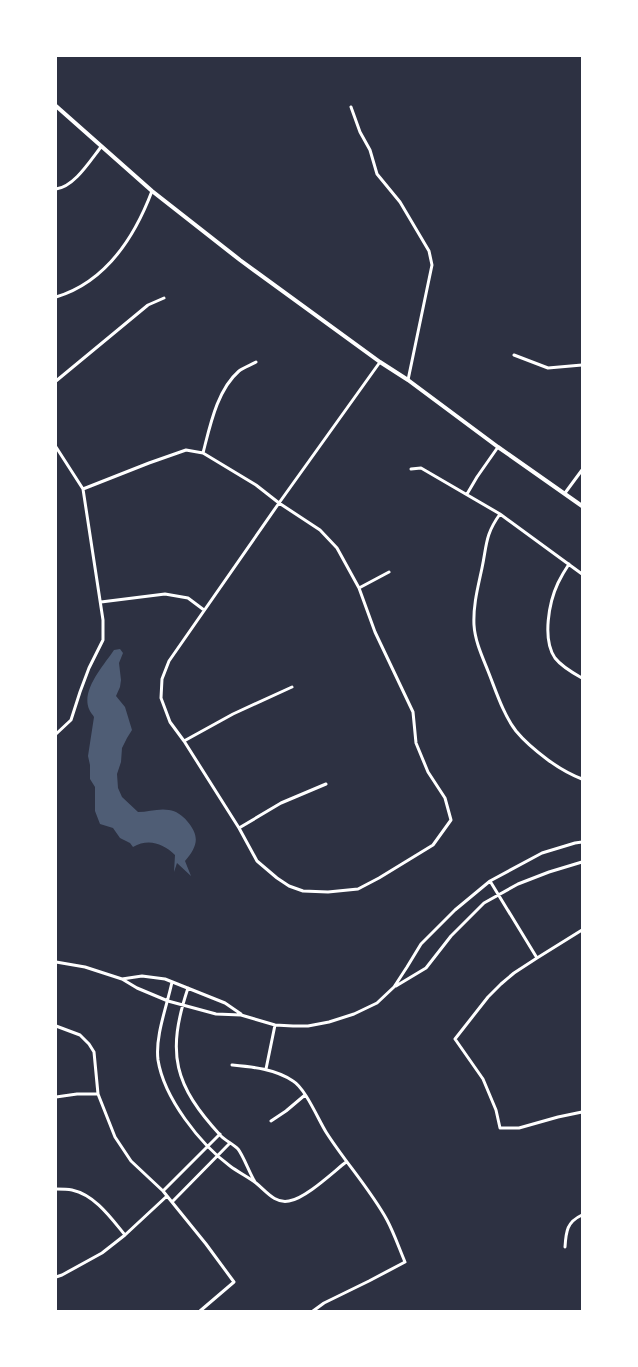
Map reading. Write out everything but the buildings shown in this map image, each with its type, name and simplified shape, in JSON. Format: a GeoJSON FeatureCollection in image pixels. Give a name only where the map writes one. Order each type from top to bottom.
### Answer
{"type":"FeatureCollection","features":[{"type":"Feature","properties":{"kind":"street"},"geometry":{"type":"LineString","coordinates":[[56,106],[101,148],[152,191],[240,260],[582,506]]}},
{"type":"Feature","properties":{"kind":"street"},"geometry":{"type":"LineString","coordinates":[[351,107],[360,132],[370,150],[377,174],[400,202],[429,251],[432,265],[408,380]]}},
{"type":"Feature","properties":{"kind":"street"},"geometry":{"type":"LineString","coordinates":[[56,189],[63,188],[70,184],[101,148]]}},
{"type":"Feature","properties":{"kind":"street"},"geometry":{"type":"LineString","coordinates":[[56,297],[82,285],[112,261],[127,241],[143,215],[152,191]]}},
{"type":"Feature","properties":{"kind":"street"},"geometry":{"type":"LineString","coordinates":[[56,381],[148,305],[164,298]]}},
{"type":"Feature","properties":{"kind":"street"},"geometry":{"type":"LineString","coordinates":[[514,355],[548,368],[582,365]]}},
{"type":"Feature","properties":{"kind":"street"},"geometry":{"type":"LineString","coordinates":[[203,453],[212,416],[228,384],[240,371],[256,362]]}},
{"type":"Feature","properties":{"kind":"street"},"geometry":{"type":"LineString","coordinates":[[83,489],[186,450],[203,453],[256,485],[278,503],[320,530],[337,548],[359,588],[375,632],[413,712],[416,743],[428,772],[445,798],[450,820],[433,845],[358,889],[328,892],[303,891],[289,886],[257,861],[239,828],[184,741],[170,722],[161,698],[162,679],[169,661],[278,503],[380,362]]}},
{"type":"Feature","properties":{"kind":"street"},"geometry":{"type":"LineString","coordinates":[[56,447],[83,489],[103,620],[103,640],[97,655],[89,668],[71,720],[56,734]]}},
{"type":"Feature","properties":{"kind":"street"},"geometry":{"type":"LineString","coordinates":[[467,494],[498,447]]}},
{"type":"Feature","properties":{"kind":"street"},"geometry":{"type":"LineString","coordinates":[[411,469],[421,468],[500,514],[582,574]]}},
{"type":"Feature","properties":{"kind":"street"},"geometry":{"type":"LineString","coordinates":[[565,493],[582,470]]}},
{"type":"Feature","properties":{"kind":"street"},"geometry":{"type":"LineString","coordinates":[[500,514],[492,524],[487,538],[476,593],[474,626],[477,643],[496,692],[508,718],[516,730],[527,743],[557,766],[570,775],[582,779]]}},
{"type":"Feature","properties":{"kind":"street"},"geometry":{"type":"LineString","coordinates":[[569,564],[558,584],[549,610],[549,645],[555,658],[565,668],[582,678]]}},
{"type":"Feature","properties":{"kind":"street"},"geometry":{"type":"LineString","coordinates":[[359,588],[389,572]]}},
{"type":"Feature","properties":{"kind":"street"},"geometry":{"type":"LineString","coordinates":[[101,602],[165,594],[188,598],[204,610]]}},
{"type":"Feature","properties":{"kind":"street"},"geometry":{"type":"LineString","coordinates":[[184,741],[233,714],[292,687]]}},
{"type":"Feature","properties":{"kind":"street"},"geometry":{"type":"LineString","coordinates":[[239,828],[281,803],[326,784]]}},
{"type":"Feature","properties":{"kind":"street"},"geometry":{"type":"LineString","coordinates":[[56,962],[85,966],[122,979],[137,988],[168,1001],[216,1014],[241,1015],[274,1025],[308,1026],[329,1022],[354,1014],[377,1003],[394,987],[408,967],[421,944],[455,910],[490,881],[542,853],[582,842]]}},
{"type":"Feature","properties":{"kind":"street"},"geometry":{"type":"LineString","coordinates":[[394,987],[426,968],[451,936],[484,903],[524,881],[582,862]]}},
{"type":"Feature","properties":{"kind":"street"},"geometry":{"type":"LineString","coordinates":[[490,881],[537,958]]}},
{"type":"Feature","properties":{"kind":"street"},"geometry":{"type":"LineString","coordinates":[[582,930],[514,973],[501,984],[488,997],[455,1039],[483,1079],[496,1110],[500,1128],[519,1128],[582,1112]]}},
{"type":"Feature","properties":{"kind":"street"},"geometry":{"type":"LineString","coordinates":[[122,979],[142,976],[165,979],[225,1003],[241,1015]]}},
{"type":"Feature","properties":{"kind":"street"},"geometry":{"type":"LineString","coordinates":[[172,982],[158,1042],[158,1059],[162,1079],[182,1114],[208,1147],[230,1166],[256,1183],[278,1201],[288,1201],[301,1197],[346,1162]]}},
{"type":"Feature","properties":{"kind":"street"},"geometry":{"type":"LineString","coordinates":[[188,988],[182,1005],[176,1034],[178,1069],[190,1096],[220,1134],[238,1150],[256,1183]]}},
{"type":"Feature","properties":{"kind":"street"},"geometry":{"type":"LineString","coordinates":[[266,1069],[274,1025]]}},
{"type":"Feature","properties":{"kind":"street"},"geometry":{"type":"LineString","coordinates":[[56,1026],[80,1034],[89,1044],[94,1052],[98,1094],[113,1131],[123,1149],[132,1161],[163,1191],[206,1244],[234,1282],[200,1311]]}},
{"type":"Feature","properties":{"kind":"street"},"geometry":{"type":"LineString","coordinates":[[232,1064],[266,1069],[294,1081],[305,1095],[346,1162],[362,1182],[388,1220],[405,1262],[324,1303],[313,1311]]}},
{"type":"Feature","properties":{"kind":"street"},"geometry":{"type":"LineString","coordinates":[[56,1098],[77,1094],[98,1094]]}},
{"type":"Feature","properties":{"kind":"street"},"geometry":{"type":"LineString","coordinates":[[271,1121],[305,1095]]}},
{"type":"Feature","properties":{"kind":"street"},"geometry":{"type":"LineString","coordinates":[[163,1191],[220,1134]]}},
{"type":"Feature","properties":{"kind":"street"},"geometry":{"type":"LineString","coordinates":[[172,1202],[230,1143]]}},
{"type":"Feature","properties":{"kind":"street"},"geometry":{"type":"LineString","coordinates":[[56,1189],[72,1190],[86,1195],[110,1217],[125,1235]]}},
{"type":"Feature","properties":{"kind":"street"},"geometry":{"type":"LineString","coordinates":[[56,1277],[102,1253],[125,1235],[167,1196]]}},
{"type":"Feature","properties":{"kind":"street"},"geometry":{"type":"LineString","coordinates":[[565,1247],[566,1233],[571,1223],[582,1215]]}},
{"type":"Feature","properties":{"kind":"water"},"geometry":{"type":"Polygon","coordinates":[[[120,649],[123,653],[119,663],[121,680],[116,696],[125,707],[132,730],[122,748],[121,762],[117,774],[118,788],[122,797],[138,812],[161,809],[169,810],[179,814],[187,821],[196,836],[193,851],[185,861],[191,876],[177,863],[174,872],[175,855],[165,847],[150,842],[133,847],[130,843],[120,838],[113,828],[100,824],[95,811],[95,787],[90,779],[90,765],[88,756],[94,717],[87,702],[88,694],[95,678],[114,650],[120,649]]]}}]}
